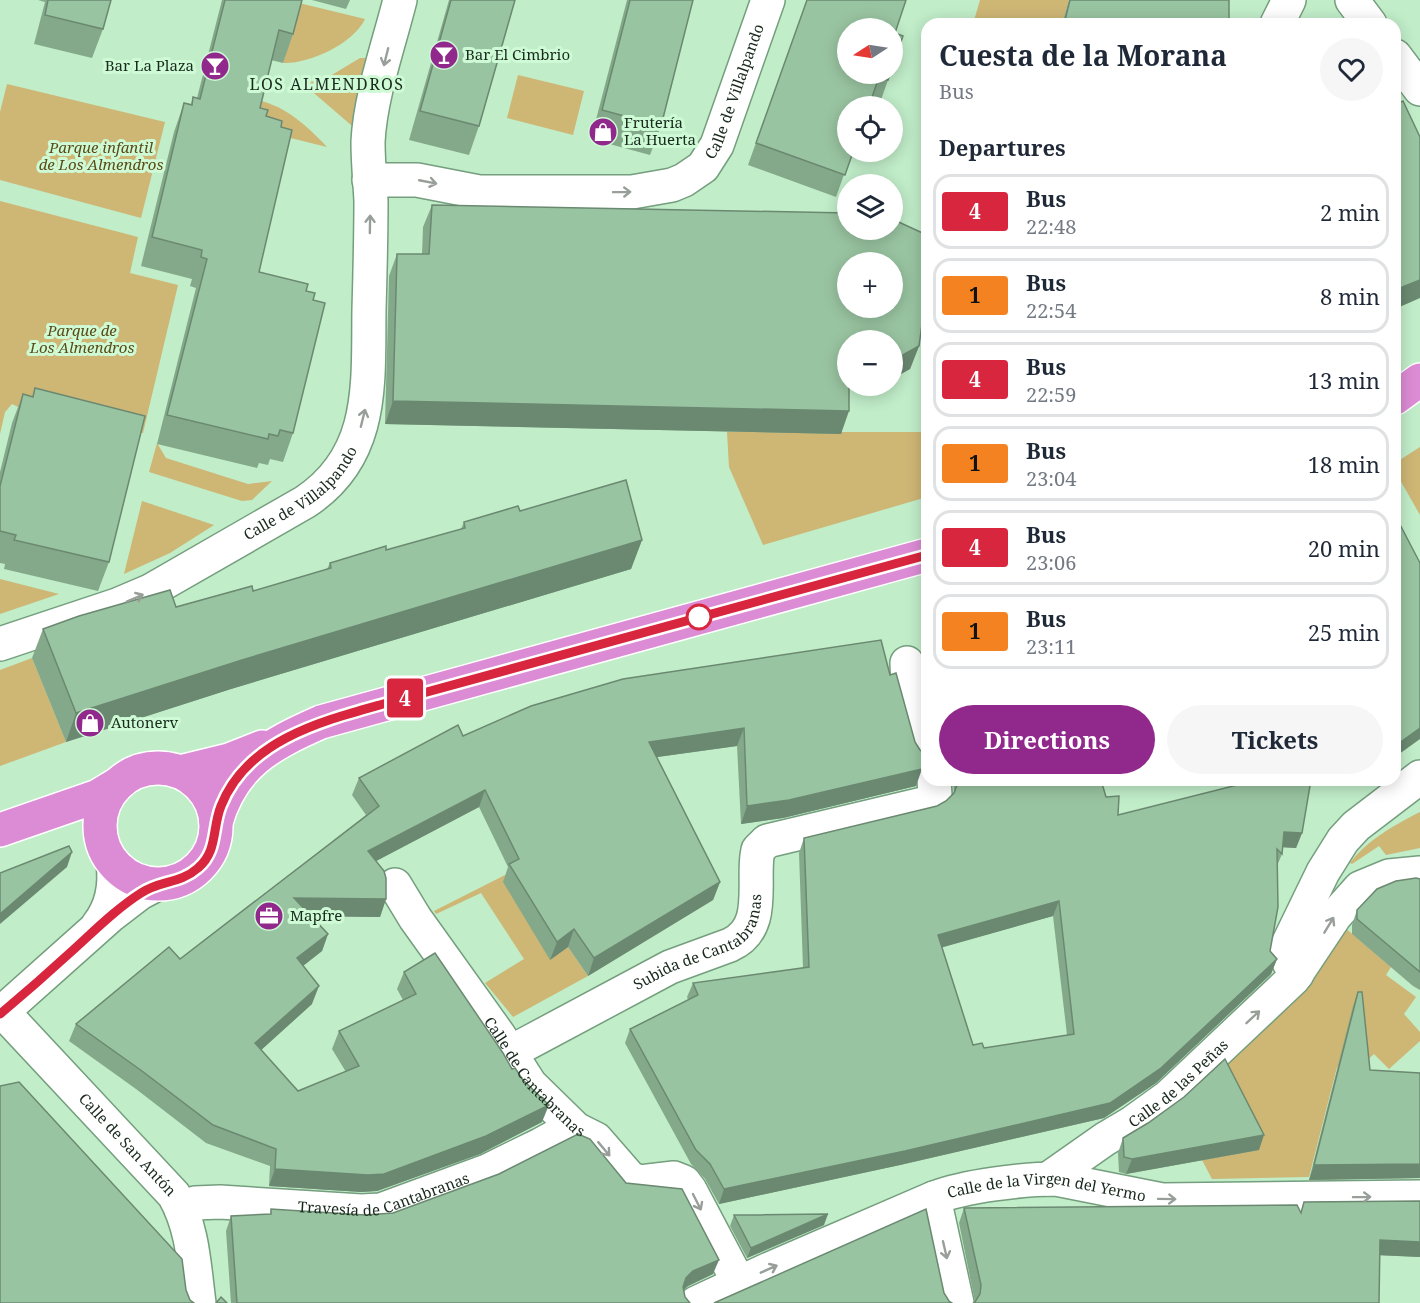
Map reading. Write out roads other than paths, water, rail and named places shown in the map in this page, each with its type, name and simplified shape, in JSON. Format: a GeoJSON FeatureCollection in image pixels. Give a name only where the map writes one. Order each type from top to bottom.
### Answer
{"type":"FeatureCollection","features":[{"type":"Feature","properties":{"kind":"highway"},"geometry":{"type":"LineString","coordinates":[[1401,394],[1420,380]]}},
{"type":"Feature","properties":{"kind":"highway"},"geometry":{"type":"LineString","coordinates":[[180,772],[229,760],[300,730],[351,713],[921,557]]}},
{"type":"Feature","properties":{"kind":"highway"},"geometry":{"type":"LineString","coordinates":[[216,822],[225,795],[243,771],[280,740]]}},
{"type":"Feature","properties":{"kind":"highway"},"geometry":{"type":"LineString","coordinates":[[0,830],[98,796],[132,774],[148,769],[164,768],[180,772],[194,780],[206,792],[213,806],[216,822],[215,838],[210,854],[188,877],[173,883],[144,883],[133,879],[83,824],[64,816],[45,815]]}},
{"type":"Feature","properties":{"kind":"highway"},"geometry":{"type":"LineString","coordinates":[[108,852],[99,826],[108,796],[118,784]]}},
{"type":"Feature","properties":{"kind":"street","name":"Calle de Villalpando"},"geometry":{"type":"LineString","coordinates":[[0,644],[117,605],[150,591],[305,502],[331,482],[355,443],[368,393],[368,142],[372,115],[400,0]]}},
{"type":"Feature","properties":{"kind":"street","name":"Calle de Villalpando"},"geometry":{"type":"LineString","coordinates":[[369,180],[417,180],[479,192],[579,193],[632,192],[672,185],[684,180],[703,167],[717,146],[768,0]]}},
{"type":"Feature","properties":{"kind":"street"},"geometry":{"type":"LineString","coordinates":[[1280,18],[1288,0]]}},
{"type":"Feature","properties":{"kind":"street"},"geometry":{"type":"LineString","coordinates":[[1352,0],[1366,18]]}},
{"type":"Feature","properties":{"kind":"street"},"geometry":{"type":"LineString","coordinates":[[1401,64],[1420,89]]}},
{"type":"Feature","properties":{"kind":"street"},"geometry":{"type":"LineString","coordinates":[[907,663],[908,686],[921,733]]}},
{"type":"Feature","properties":{"kind":"street"},"geometry":{"type":"LineString","coordinates":[[1297,974],[1290,966],[1286,956],[1288,944],[1338,847],[1356,826],[1420,777]]}},
{"type":"Feature","properties":{"kind":"street","name":"Subida de Cantabranas"},"geometry":{"type":"LineString","coordinates":[[509,1053],[670,967],[730,945],[739,939],[747,930],[756,909],[757,856],[758,850],[766,841],[927,803],[935,795],[934,786]]}},
{"type":"Feature","properties":{"kind":"street"},"geometry":{"type":"LineString","coordinates":[[95,929],[110,906],[115,875],[108,852]]}},
{"type":"Feature","properties":{"kind":"street","name":"Calle de las Peñas"},"geometry":{"type":"LineString","coordinates":[[1048,1179],[1168,1096],[1297,974],[1335,916],[1360,888],[1389,876],[1420,873]]}},
{"type":"Feature","properties":{"kind":"street"},"geometry":{"type":"LineString","coordinates":[[1,1013],[95,929],[140,893],[157,884]]}},
{"type":"Feature","properties":{"kind":"street","name":"Calle de Cantabranas"},"geometry":{"type":"LineString","coordinates":[[395,885],[415,918],[491,1024],[530,1084],[573,1126],[596,1139],[626,1175],[634,1181],[670,1178],[684,1182],[739,1283]]}},
{"type":"Feature","properties":{"kind":"street","name":"Calle de San Antón"},"geometry":{"type":"LineString","coordinates":[[1,1013],[164,1182],[181,1207],[190,1232],[199,1303]]}},
{"type":"Feature","properties":{"kind":"street","name":"Travesía de Cantabranas"},"geometry":{"type":"LineString","coordinates":[[181,1207],[195,1203],[220,1202],[374,1211],[487,1171],[540,1146],[573,1126]]}},
{"type":"Feature","properties":{"kind":"street","name":"Calle de la Virgen del Yermo"},"geometry":{"type":"LineString","coordinates":[[696,1303],[933,1198],[955,1191],[1048,1179],[1072,1181],[1156,1199],[1420,1197]]}},
{"type":"Feature","properties":{"kind":"street"},"geometry":{"type":"LineString","coordinates":[[933,1198],[957,1303]]}},
{"type":"Feature","properties":{"kind":"place","name":"Bar El Cimbrio"},"geometry":{"type":"Point","coordinates":[444,55]}},
{"type":"Feature","properties":{"kind":"place","name":"Bar La Plaza"},"geometry":{"type":"Point","coordinates":[215,66]}},
{"type":"Feature","properties":{"kind":"place","name":"Frutería La Huerta"},"geometry":{"type":"Point","coordinates":[603,132]}},
{"type":"Feature","properties":{"kind":"place","name":"Autonerv"},"geometry":{"type":"Point","coordinates":[90,723]}},
{"type":"Feature","properties":{"kind":"place","name":"Mapfre"},"geometry":{"type":"Point","coordinates":[269,916]}},
{"type":"Feature","properties":{"kind":"district","name":"LOS ALMENDROS"},"geometry":{"type":"Point","coordinates":[327,84]}},
{"type":"Feature","properties":{"kind":"park label","name":"Parque infantil de Los Almendros"},"geometry":{"type":"Point","coordinates":[101,156]}},
{"type":"Feature","properties":{"kind":"park label","name":"Parque de Los Almendros"},"geometry":{"type":"Point","coordinates":[82,340]}}]}
